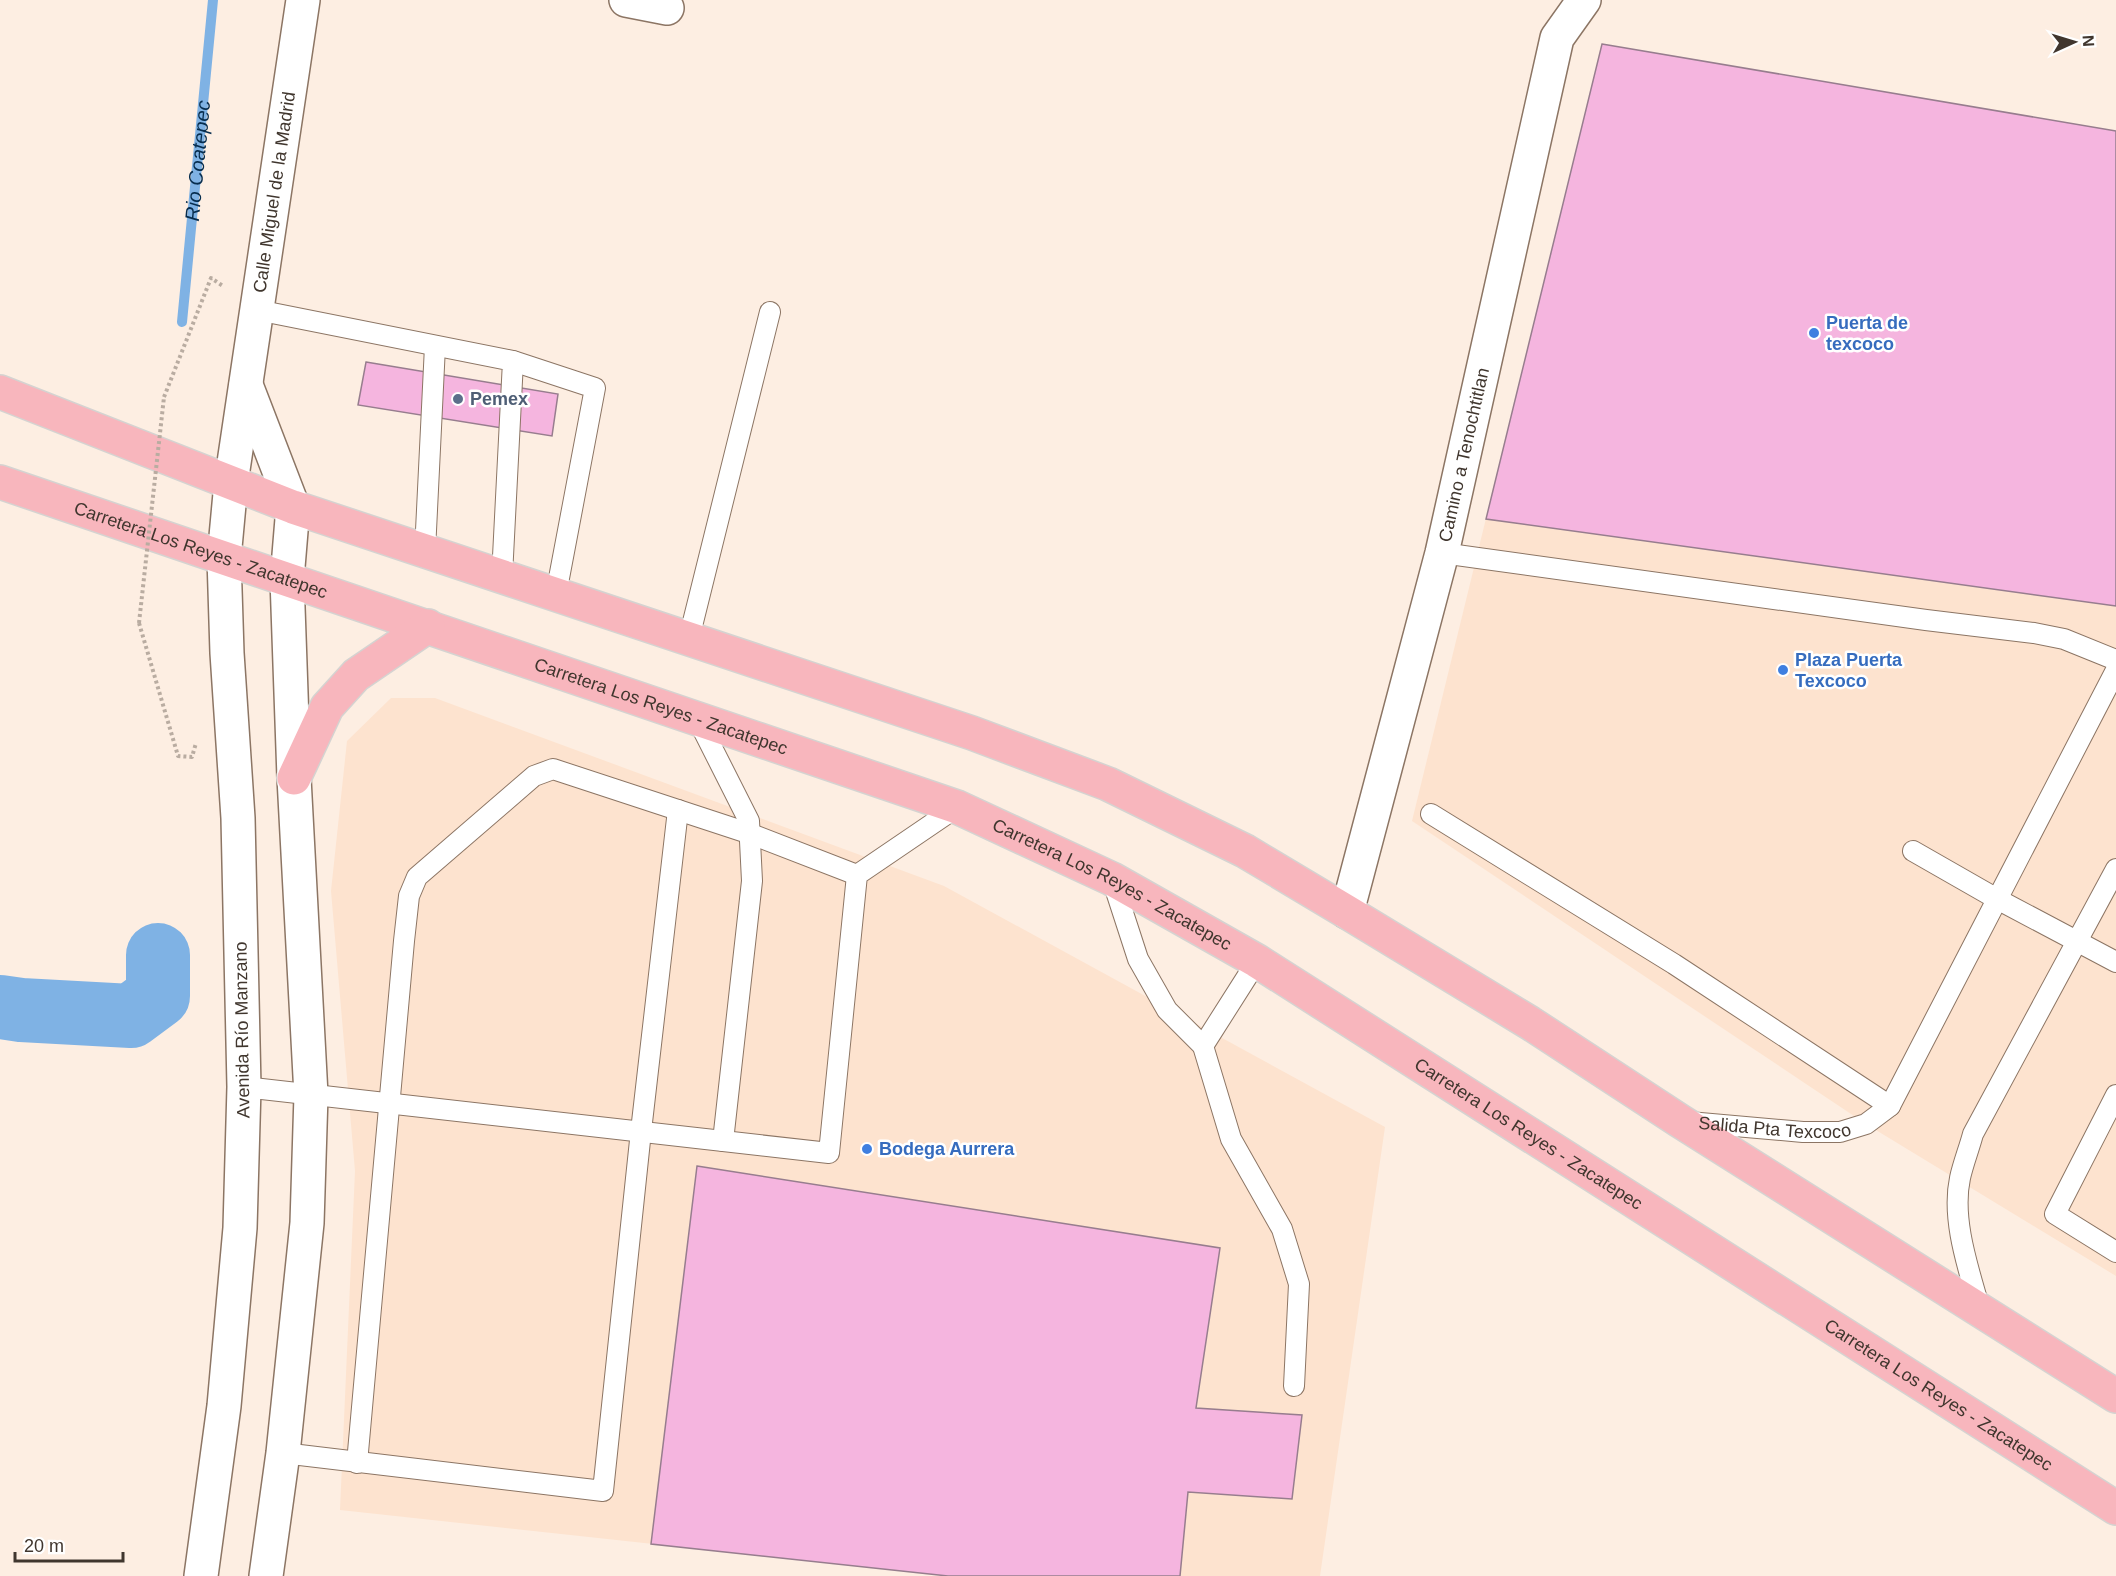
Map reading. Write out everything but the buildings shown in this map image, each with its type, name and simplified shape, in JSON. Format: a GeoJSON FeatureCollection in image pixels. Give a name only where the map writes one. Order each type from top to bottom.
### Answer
{"type":"FeatureCollection","features":[{"type":"Feature","properties":{"kind":"main road","name":"Calle Miguel de la Madrid"},"geometry":{"type":"LineString","coordinates":[[231,483],[303,0]]}},
{"type":"Feature","properties":{"kind":"main road"},"geometry":{"type":"LineString","coordinates":[[626,0],[667,8]]}},
{"type":"Feature","properties":{"kind":"main road","name":"Camino a Tenochtitlan"},"geometry":{"type":"LineString","coordinates":[[1347,912],[1442,553],[1557,38],[1584,0]]}},
{"type":"Feature","properties":{"kind":"main road","name":"Calle Miguel de la Madrid"},"geometry":{"type":"LineString","coordinates":[[246,383],[293,507]]}},
{"type":"Feature","properties":{"kind":"main road"},"geometry":{"type":"LineString","coordinates":[[0,392],[293,507],[972,733],[1108,784],[1245,851],[1530,1023],[1680,1121],[2116,1396]]}},
{"type":"Feature","properties":{"kind":"main road","name":"Carretera Los Reyes - Zacatepec"},"geometry":{"type":"LineString","coordinates":[[0,482],[957,807],[1112,879],[1257,961],[2116,1508]]}},
{"type":"Feature","properties":{"kind":"main road","name":"Avenida Río Manzano"},"geometry":{"type":"LineString","coordinates":[[201,1576],[224,1406],[240,1228],[244,1087],[238,818],[227,653],[224,558],[231,483]]}},
{"type":"Feature","properties":{"kind":"main road"},"geometry":{"type":"LineString","coordinates":[[266,1576],[283,1453],[307,1223],[310,1095],[294,778],[287,579],[293,507]]}},
{"type":"Feature","properties":{"kind":"main road"},"geometry":{"type":"LineString","coordinates":[[294,778],[327,707],[356,675],[428,626]]}},
{"type":"Feature","properties":{"kind":"lane"},"geometry":{"type":"LineString","coordinates":[[257,310],[513,361],[595,388],[556,594]]}},
{"type":"Feature","properties":{"kind":"lane"},"geometry":{"type":"LineString","coordinates":[[689,639],[770,312]]}},
{"type":"Feature","properties":{"kind":"lane"},"geometry":{"type":"LineString","coordinates":[[424,550],[435,346]]}},
{"type":"Feature","properties":{"kind":"lane"},"geometry":{"type":"LineString","coordinates":[[502,576],[513,361]]}},
{"type":"Feature","properties":{"kind":"lane"},"geometry":{"type":"LineString","coordinates":[[1442,553],[2034,633],[2064,639],[2116,660]]}},
{"type":"Feature","properties":{"kind":"lane"},"geometry":{"type":"LineString","coordinates":[[1431,814],[1674,964],[1890,1106],[2116,670]]}},
{"type":"Feature","properties":{"kind":"lane"},"geometry":{"type":"LineString","coordinates":[[697,717],[749,821],[751,834],[752,881],[723,1141]]}},
{"type":"Feature","properties":{"kind":"lane"},"geometry":{"type":"LineString","coordinates":[[357,1463],[388,1103],[409,896],[417,877],[534,776],[553,769],[751,834],[857,875]]}},
{"type":"Feature","properties":{"kind":"lane"},"geometry":{"type":"LineString","coordinates":[[857,875],[957,807]]}},
{"type":"Feature","properties":{"kind":"lane"},"geometry":{"type":"LineString","coordinates":[[283,1453],[603,1491],[678,810]]}},
{"type":"Feature","properties":{"kind":"lane"},"geometry":{"type":"LineString","coordinates":[[1912,851],[2116,962]]}},
{"type":"Feature","properties":{"kind":"lane"},"geometry":{"type":"LineString","coordinates":[[1980,1310],[1963,1249],[1959,1207],[1960,1180],[1973,1134],[2116,869]]}},
{"type":"Feature","properties":{"kind":"lane"},"geometry":{"type":"LineString","coordinates":[[244,1087],[829,1153],[857,875]]}},
{"type":"Feature","properties":{"kind":"lane"},"geometry":{"type":"LineString","coordinates":[[1112,879],[1138,959],[1167,1010],[1203,1046],[1231,1138],[1282,1229],[1299,1284],[1294,1386]]}},
{"type":"Feature","properties":{"kind":"lane"},"geometry":{"type":"LineString","coordinates":[[1203,1046],[1257,961]]}},
{"type":"Feature","properties":{"kind":"lane"},"geometry":{"type":"LineString","coordinates":[[2116,1095],[2055,1214],[2116,1252]]}},
{"type":"Feature","properties":{"kind":"lane","name":"Salida Pta Texcoco"},"geometry":{"type":"LineString","coordinates":[[1680,1121],[1803,1132],[1840,1132],[1866,1124],[1890,1106]]}},
{"type":"Feature","properties":{"kind":"path"},"geometry":{"type":"LineString","coordinates":[[199,736],[192,757],[178,756],[140,623],[164,396],[211,278],[223,285],[226,296]]}},
{"type":"Feature","properties":{"kind":"shaded area","name":"Plaza Puerta Texcoco"},"geometry":{"type":"Polygon","coordinates":[[[1602,44],[2116,131],[2116,1276],[1866,1124],[1412,821],[1602,44]]]}},
{"type":"Feature","properties":{"kind":"shaded area","name":"Bodega Aurrera"},"geometry":{"type":"Polygon","coordinates":[[[391,698],[435,698],[944,886],[1385,1127],[1320,1576],[948,1576],[340,1510],[355,1171],[331,891],[347,741],[391,698]]]}},
{"type":"Feature","properties":{"kind":"waterway","name":"Rio Coatepec"},"geometry":{"type":"LineString","coordinates":[[182,322],[213,0]]}},
{"type":"Feature","properties":{"kind":"waterway","name":"Rio Coatepec"},"geometry":{"type":"LineString","coordinates":[[0,1007],[131,1016],[158,996],[158,955]]}},
{"type":"Feature","properties":{"kind":"place","name":"Puerta de texcoco"},"geometry":{"type":"Point","coordinates":[1814,333]}},
{"type":"Feature","properties":{"kind":"place","name":"Pemex"},"geometry":{"type":"Point","coordinates":[458,399]}},
{"type":"Feature","properties":{"kind":"place","name":"Plaza Puerta Texcoco"},"geometry":{"type":"Point","coordinates":[1783,670]}},
{"type":"Feature","properties":{"kind":"place","name":"Bodega Aurrera"},"geometry":{"type":"Point","coordinates":[867,1149]}}]}
